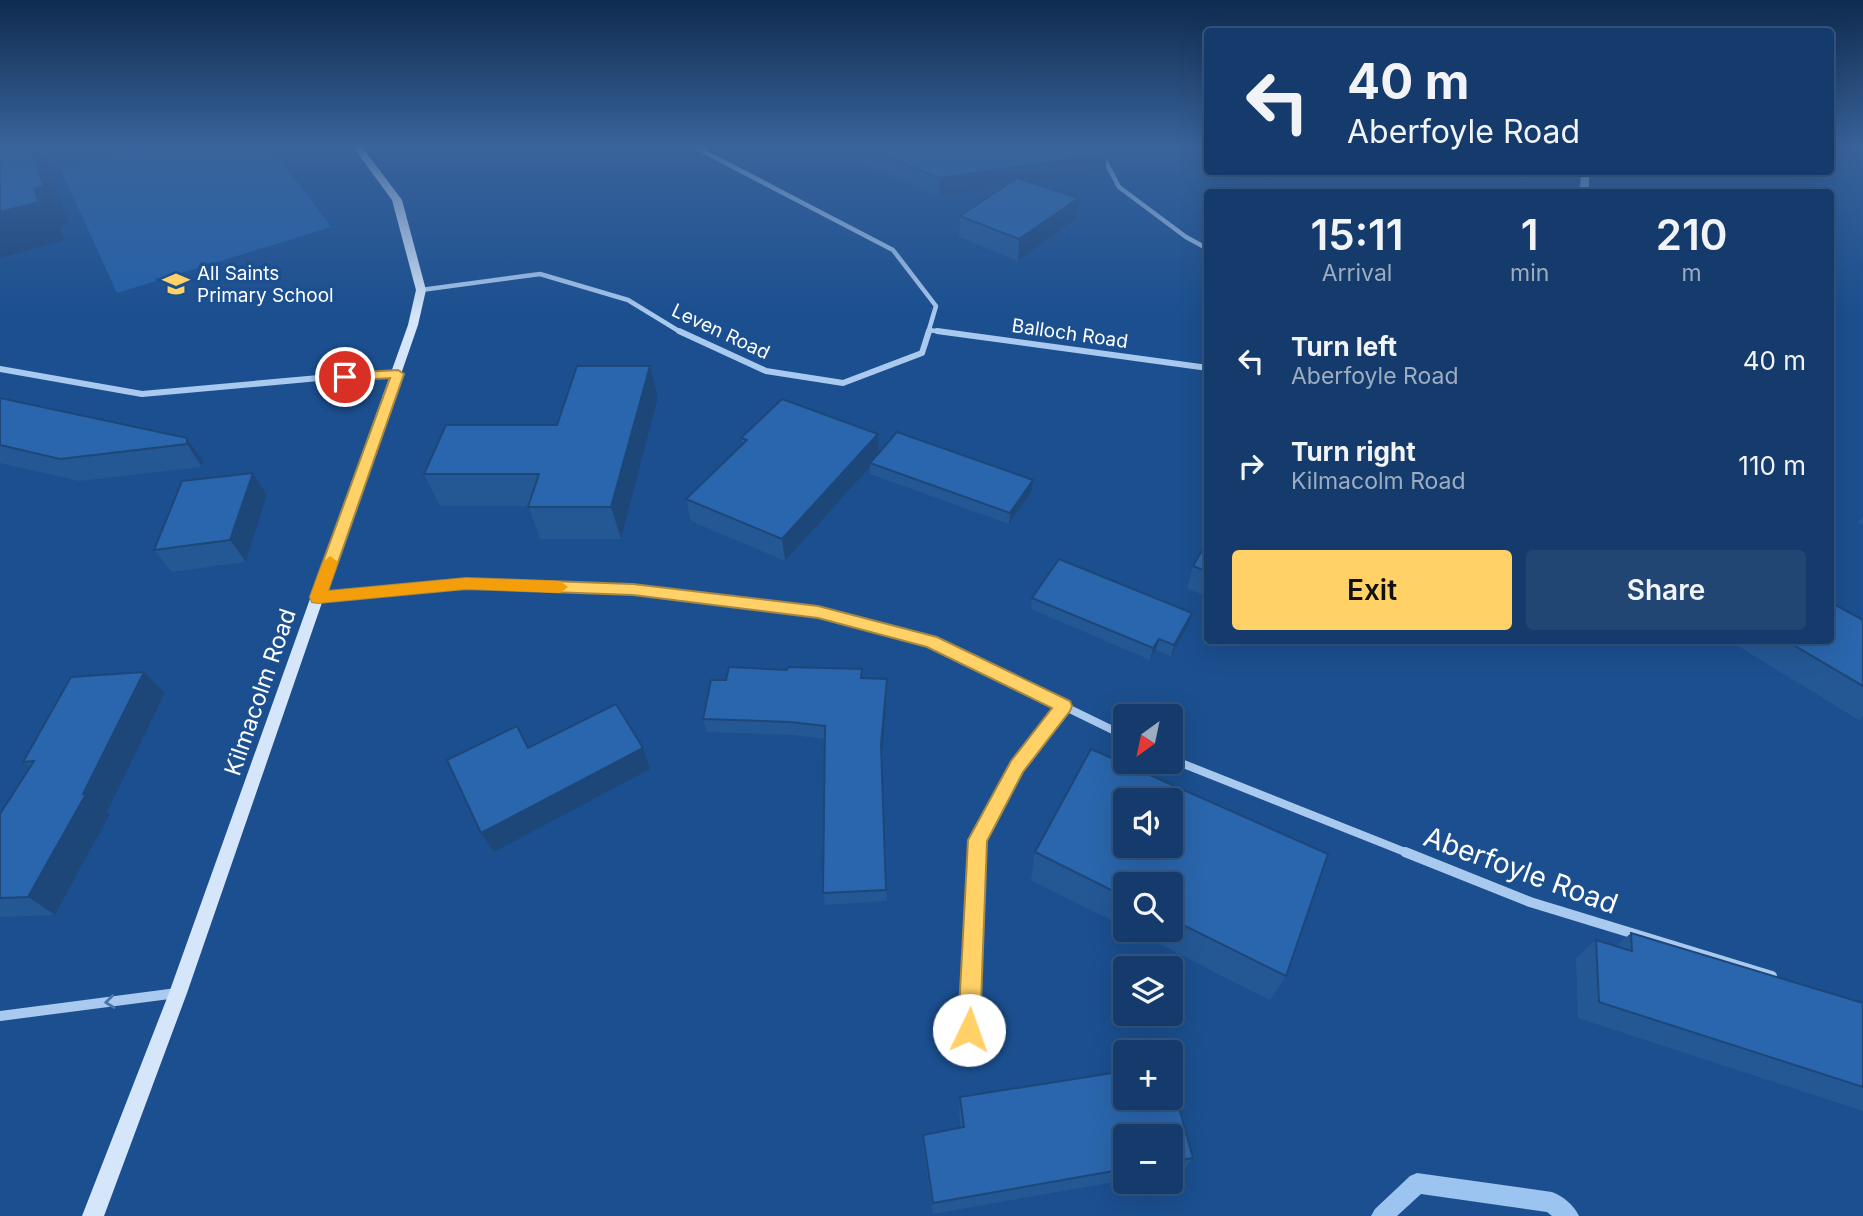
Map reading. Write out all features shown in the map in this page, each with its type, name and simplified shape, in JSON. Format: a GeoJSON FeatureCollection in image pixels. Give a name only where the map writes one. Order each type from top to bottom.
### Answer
{"type":"FeatureCollection","features":[{"type":"Feature","properties":{"kind":"main road"},"geometry":{"type":"LineString","coordinates":[[398,204],[421,290]]}},
{"type":"Feature","properties":{"kind":"main road","name":"Kilmacolm Road"},"geometry":{"type":"LineString","coordinates":[[93,1216],[178,993],[398,374],[421,290]]}},
{"type":"Feature","properties":{"kind":"street"},"geometry":{"type":"LineString","coordinates":[[804,204],[893,250],[936,306],[929,330]]}},
{"type":"Feature","properties":{"kind":"street"},"geometry":{"type":"LineString","coordinates":[[1141,204],[1186,237],[1204,247]]}},
{"type":"Feature","properties":{"kind":"street","name":"Leven Road"},"geometry":{"type":"LineString","coordinates":[[421,290],[540,274],[628,300],[674,329],[766,371],[843,383],[922,353],[929,330]]}},
{"type":"Feature","properties":{"kind":"street","name":"Balloch Road"},"geometry":{"type":"LineString","coordinates":[[929,330],[1204,367]]}},
{"type":"Feature","properties":{"kind":"street"},"geometry":{"type":"LineString","coordinates":[[0,369],[142,394],[319,378],[398,374]]}},
{"type":"Feature","properties":{"kind":"street"},"geometry":{"type":"LineString","coordinates":[[318,597],[466,583],[633,589],[818,612],[932,642],[1113,730]]}},
{"type":"Feature","properties":{"kind":"street","name":"Aberfoyle Road"},"geometry":{"type":"LineString","coordinates":[[1183,763],[1530,902],[1783,979]]}},
{"type":"Feature","properties":{"kind":"street"},"geometry":{"type":"LineString","coordinates":[[0,1016],[178,993]]}},
{"type":"Feature","properties":{"kind":"lane"},"geometry":{"type":"LineString","coordinates":[[969,1030],[978,840],[1017,766],[1064,706]]}},
{"type":"Feature","properties":{"kind":"shaded area"},"geometry":{"type":"Polygon","coordinates":[[[76,204],[314,204],[331,227],[117,293],[76,204]]]}},
{"type":"Feature","properties":{"kind":"building"},"geometry":{"type":"Polygon","coordinates":[[[0,204],[32,204],[0,212],[0,204]]]}},
{"type":"Feature","properties":{"kind":"building"},"geometry":{"type":"Polygon","coordinates":[[[978,204],[1071,204],[1019,239],[960,216],[978,204]]]}},
{"type":"Feature","properties":{"kind":"building"},"geometry":{"type":"Polygon","coordinates":[[[577,366],[650,366],[611,507],[528,507],[539,474],[424,474],[446,425],[557,425],[577,366]]]}},
{"type":"Feature","properties":{"kind":"building"},"geometry":{"type":"Polygon","coordinates":[[[0,398],[187,438],[187,444],[60,459],[0,445],[0,398]]]}},
{"type":"Feature","properties":{"kind":"building"},"geometry":{"type":"Polygon","coordinates":[[[782,399],[878,434],[782,539],[686,499],[747,440],[741,438],[782,399]]]}},
{"type":"Feature","properties":{"kind":"building"},"geometry":{"type":"Polygon","coordinates":[[[897,432],[1033,480],[1010,513],[870,463],[897,432]]]}},
{"type":"Feature","properties":{"kind":"building"},"geometry":{"type":"Polygon","coordinates":[[[253,473],[230,540],[154,550],[182,481],[253,473]]]}},
{"type":"Feature","properties":{"kind":"building"},"geometry":{"type":"Polygon","coordinates":[[[1204,547],[1204,570],[1193,566],[1204,547]]]}},
{"type":"Feature","properties":{"kind":"building"},"geometry":{"type":"Polygon","coordinates":[[[1059,559],[1192,613],[1174,645],[1159,639],[1153,648],[1032,598],[1059,559]]]}},
{"type":"Feature","properties":{"kind":"building"},"geometry":{"type":"Polygon","coordinates":[[[1834,604],[1863,620],[1863,686],[1792,644],[1834,644],[1834,604]]]}},
{"type":"Feature","properties":{"kind":"building"},"geometry":{"type":"Polygon","coordinates":[[[729,667],[787,670],[788,667],[862,669],[861,678],[887,679],[881,745],[886,890],[823,893],[825,726],[703,719],[711,680],[726,680],[729,667]]]}},
{"type":"Feature","properties":{"kind":"building"},"geometry":{"type":"Polygon","coordinates":[[[144,672],[83,794],[86,794],[28,897],[0,898],[0,814],[34,761],[23,762],[71,677],[144,672]]]}},
{"type":"Feature","properties":{"kind":"building"},"geometry":{"type":"Polygon","coordinates":[[[616,704],[643,748],[481,833],[447,760],[517,726],[528,748],[616,704]]]}},
{"type":"Feature","properties":{"kind":"building"},"geometry":{"type":"Polygon","coordinates":[[[1091,749],[1113,759],[1113,774],[1147,774],[1179,788],[1113,788],[1113,858],[1183,858],[1183,790],[1328,854],[1286,976],[1183,925],[1183,872],[1113,872],[1113,891],[1035,852],[1091,749]]]}},
{"type":"Feature","properties":{"kind":"building"},"geometry":{"type":"Polygon","coordinates":[[[1631,933],[1863,1003],[1863,1087],[1599,1002],[1596,940],[1632,951],[1631,933]]]}},
{"type":"Feature","properties":{"kind":"building"},"geometry":{"type":"Polygon","coordinates":[[[1113,1073],[1113,1110],[1180,1110],[1193,1158],[1183,1160],[1183,1124],[1113,1124],[1113,1171],[933,1203],[923,1135],[964,1127],[960,1097],[1113,1073]]]}},
{"type":"Feature","properties":{"kind":"waterway"},"geometry":{"type":"LineString","coordinates":[[1382,1216],[1417,1183],[1552,1202],[1568,1216]]}},
{"type":"Feature","properties":{"kind":"slow traffic"},"geometry":{"type":"LineString","coordinates":[[330,562],[318,597],[466,583],[560,587]]}},
{"type":"Feature","properties":{"kind":"place","name":"All Saints Primary School"},"geometry":{"type":"Point","coordinates":[176,284]}},
{"type":"Feature","properties":{"kind":"route"},"geometry":{"type":"LineString","coordinates":[[345,377],[398,374],[318,597],[466,583],[633,589],[818,612],[932,642],[1064,706],[1017,766],[978,840],[969,1030]]}}]}
